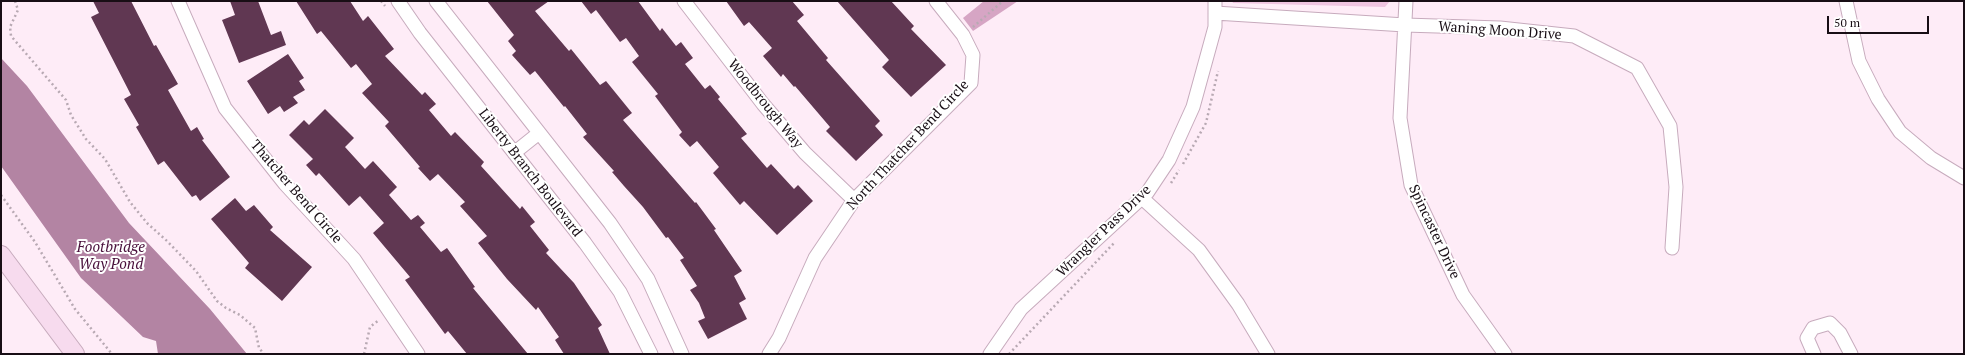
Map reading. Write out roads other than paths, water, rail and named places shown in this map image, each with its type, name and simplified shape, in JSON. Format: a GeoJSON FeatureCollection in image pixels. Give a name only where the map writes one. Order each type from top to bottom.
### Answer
{"type":"FeatureCollection","features":[{"type":"Feature","properties":{"kind":"main road"},"geometry":{"type":"LineString","coordinates":[[1,255],[75,354]]}},
{"type":"Feature","properties":{"kind":"street","name":"Thatcher Bend Circle"},"geometry":{"type":"LineString","coordinates":[[178,1],[225,108],[285,184],[354,259],[418,354]]}},
{"type":"Feature","properties":{"kind":"street","name":"Liberty Branch Boulevard"},"geometry":{"type":"LineString","coordinates":[[398,1],[420,33],[585,243],[620,292],[651,354]]}},
{"type":"Feature","properties":{"kind":"street"},"geometry":{"type":"LineString","coordinates":[[436,1],[610,223],[648,279],[682,354]]}},
{"type":"Feature","properties":{"kind":"street","name":"Woodbrough Way"},"geometry":{"type":"LineString","coordinates":[[684,1],[763,104],[805,153],[854,200]]}},
{"type":"Feature","properties":{"kind":"street","name":"North Thatcher Bend Circle"},"geometry":{"type":"LineString","coordinates":[[770,354],[779,338],[815,258],[854,200],[972,83],[973,54],[963,35],[936,1]]}},
{"type":"Feature","properties":{"kind":"street","name":"Spincaster Drive"},"geometry":{"type":"LineString","coordinates":[[1406,1],[1400,118],[1411,185],[1463,295],[1505,354]]}},
{"type":"Feature","properties":{"kind":"street"},"geometry":{"type":"LineString","coordinates":[[1846,1],[1859,60],[1878,99],[1900,132],[1931,158],[1964,178]]}},
{"type":"Feature","properties":{"kind":"street","name":"Waning Moon Drive"},"geometry":{"type":"LineString","coordinates":[[1215,7],[1405,25],[1500,28],[1574,36],[1637,68],[1670,126],[1676,187],[1672,248]]}},
{"type":"Feature","properties":{"kind":"street","name":"Wrangler Pass Drive"},"geometry":{"type":"LineString","coordinates":[[990,354],[1021,308],[1142,198],[1169,160],[1193,107],[1216,26],[1215,7]]}},
{"type":"Feature","properties":{"kind":"street"},"geometry":{"type":"LineString","coordinates":[[514,153],[539,133]]}},
{"type":"Feature","properties":{"kind":"street"},"geometry":{"type":"LineString","coordinates":[[1142,198],[1198,250],[1238,304],[1268,354]]}},
{"type":"Feature","properties":{"kind":"street"},"geometry":{"type":"LineString","coordinates":[[1814,354],[1807,338],[1813,328],[1830,323],[1840,333],[1851,354]]}},
{"type":"Feature","properties":{"kind":"water","name":"Footbridge Way Pond"},"geometry":{"type":"Polygon","coordinates":[[[1,58],[27,86],[129,223],[210,309],[247,354],[158,354],[156,341],[143,337],[81,278],[1,166],[1,58]]]}}]}
